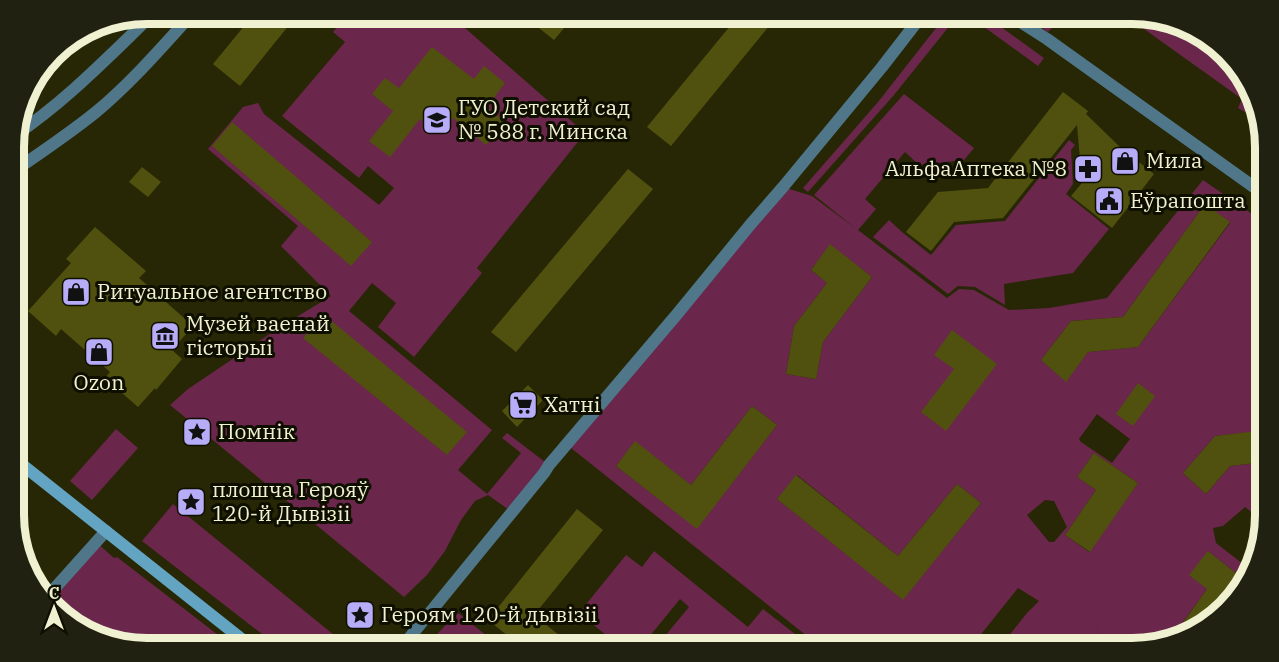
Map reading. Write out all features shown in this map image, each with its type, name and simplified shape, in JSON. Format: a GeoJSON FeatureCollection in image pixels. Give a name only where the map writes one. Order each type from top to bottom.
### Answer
{"type":"FeatureCollection","features":[{"type":"Feature","properties":{"kind":"street"},"geometry":{"type":"LineString","coordinates":[[25,128],[43,117],[75,89],[143,24]]}},
{"type":"Feature","properties":{"kind":"street"},"geometry":{"type":"LineString","coordinates":[[24,164],[97,111],[145,65],[183,24]]}},
{"type":"Feature","properties":{"kind":"street"},"geometry":{"type":"LineString","coordinates":[[408,638],[549,465],[868,85],[914,24]]}},
{"type":"Feature","properties":{"kind":"street"},"geometry":{"type":"LineString","coordinates":[[1024,24],[1255,188]]}},
{"type":"Feature","properties":{"kind":"street"},"geometry":{"type":"LineString","coordinates":[[24,466],[240,638]]}},
{"type":"Feature","properties":{"kind":"street"},"geometry":{"type":"LineString","coordinates":[[64,578],[106,531]]}},
{"type":"Feature","properties":{"kind":"shaded area"},"geometry":{"type":"Polygon","coordinates":[[[340,24],[460,24],[585,133],[477,268],[482,273],[414,357],[378,327],[396,303],[372,283],[349,311],[492,430],[458,470],[487,494],[521,453],[502,438],[507,433],[549,465],[512,512],[488,495],[475,501],[461,520],[445,551],[427,575],[404,597],[170,405],[188,389],[280,327],[331,296],[281,246],[298,226],[208,149],[243,107],[258,103],[264,114],[379,205],[394,188],[368,166],[359,178],[282,116],[345,42],[333,32],[340,24]]]}},
{"type":"Feature","properties":{"kind":"shaded area"},"geometry":{"type":"Polygon","coordinates":[[[939,24],[951,24],[894,95],[808,192],[803,188],[878,102],[939,24]]]}},
{"type":"Feature","properties":{"kind":"shaded area"},"geometry":{"type":"Polygon","coordinates":[[[980,24],[997,24],[1044,58],[1038,66],[980,24]]]}},
{"type":"Feature","properties":{"kind":"shaded area"},"geometry":{"type":"Polygon","coordinates":[[[1037,24],[1056,24],[1048,32],[1037,24]]]}},
{"type":"Feature","properties":{"kind":"shaded area"},"geometry":{"type":"Polygon","coordinates":[[[1137,24],[1172,31],[1194,40],[1207,49],[1230,72],[1239,85],[1249,108],[1245,112],[1238,108],[1242,99],[1137,24]]]}},
{"type":"Feature","properties":{"kind":"shaded area"},"geometry":{"type":"Polygon","coordinates":[[[904,94],[974,148],[964,160],[919,165],[905,152],[865,199],[876,209],[858,230],[947,298],[959,289],[974,290],[1009,310],[1049,308],[1107,298],[1203,180],[1255,216],[1255,432],[1215,436],[1183,473],[1206,494],[1230,466],[1255,463],[1255,515],[1245,507],[1223,526],[1213,528],[1216,543],[1244,565],[1239,575],[1208,551],[1207,589],[1178,628],[1156,636],[1109,638],[1100,635],[1094,623],[1101,638],[1007,638],[1039,601],[1018,588],[978,638],[809,638],[566,444],[783,187],[812,196],[855,228],[814,195],[904,94]],[[1205,204],[1123,317],[1071,321],[1041,360],[1066,381],[1088,352],[1138,347],[1230,223],[1205,204]],[[830,245],[811,270],[827,283],[794,326],[786,374],[816,379],[823,342],[872,277],[830,245]],[[752,406],[691,485],[635,442],[616,466],[697,528],[777,425],[752,406]],[[1097,414],[1079,439],[1112,463],[1130,439],[1097,414]],[[1094,453],[1077,477],[1096,490],[1065,535],[1089,552],[1138,483],[1094,453]],[[797,475],[777,499],[903,599],[981,503],[957,484],[898,556],[797,475]],[[1045,500],[1027,515],[1049,542],[1054,542],[1067,527],[1054,501],[1045,500]]]}},
{"type":"Feature","properties":{"kind":"shaded area"},"geometry":{"type":"Polygon","coordinates":[[[1069,140],[1075,145],[1071,150],[1073,184],[1066,194],[1109,229],[1073,273],[1004,284],[1005,305],[975,287],[958,286],[948,294],[873,237],[889,220],[931,255],[956,225],[1005,221],[1069,140]]]}},
{"type":"Feature","properties":{"kind":"shaded area"},"geometry":{"type":"Polygon","coordinates":[[[116,429],[138,448],[92,500],[70,481],[116,429]]]}},
{"type":"Feature","properties":{"kind":"shaded area"},"geometry":{"type":"Polygon","coordinates":[[[173,504],[338,638],[267,638],[142,541],[173,504]]]}},
{"type":"Feature","properties":{"kind":"shaded area"},"geometry":{"type":"Polygon","coordinates":[[[97,543],[222,638],[131,637],[115,634],[84,620],[84,578],[67,578],[97,543]]]}},
{"type":"Feature","properties":{"kind":"shaded area"},"geometry":{"type":"Polygon","coordinates":[[[654,551],[748,627],[763,609],[800,638],[663,638],[689,607],[680,599],[648,638],[610,638],[579,613],[626,555],[642,567],[654,551]]]}},
{"type":"Feature","properties":{"kind":"shaded area"},"geometry":{"type":"Polygon","coordinates":[[[457,612],[490,638],[434,638],[457,612]]]}},
{"type":"Feature","properties":{"kind":"building"},"geometry":{"type":"Polygon","coordinates":[[[246,24],[290,24],[240,86],[213,64],[246,24]]]}},
{"type":"Feature","properties":{"kind":"building"},"geometry":{"type":"Polygon","coordinates":[[[534,24],[568,24],[554,40],[534,24]]]}},
{"type":"Feature","properties":{"kind":"building"},"geometry":{"type":"Polygon","coordinates":[[[732,24],[771,24],[671,146],[647,127],[732,24]]]}},
{"type":"Feature","properties":{"kind":"building","name":"ГУО Детский сад № 588 г. Минска"},"geometry":{"type":"Polygon","coordinates":[[[432,47],[474,79],[484,66],[505,83],[487,107],[505,122],[486,145],[453,118],[445,128],[432,129],[420,119],[390,157],[369,141],[393,111],[372,94],[385,78],[399,88],[432,47]]]}},
{"type":"Feature","properties":{"kind":"building"},"geometry":{"type":"Polygon","coordinates":[[[1063,92],[1088,111],[1086,114],[1121,148],[1154,174],[1112,228],[1071,196],[1082,183],[1077,125],[1003,218],[954,222],[931,251],[906,232],[938,192],[988,188],[1063,92]]]}},
{"type":"Feature","properties":{"kind":"building"},"geometry":{"type":"Polygon","coordinates":[[[232,122],[372,242],[351,266],[212,146],[232,122]]]}},
{"type":"Feature","properties":{"kind":"building"},"geometry":{"type":"Polygon","coordinates":[[[142,167],[161,182],[148,197],[129,182],[142,167]]]}},
{"type":"Feature","properties":{"kind":"building"},"geometry":{"type":"Polygon","coordinates":[[[628,169],[653,189],[516,352],[491,332],[628,169]]]}},
{"type":"Feature","properties":{"kind":"building"},"geometry":{"type":"Polygon","coordinates":[[[1205,204],[1230,222],[1138,347],[1088,352],[1066,382],[1041,360],[1071,321],[1123,317],[1205,204]]]}},
{"type":"Feature","properties":{"kind":"building"},"geometry":{"type":"Polygon","coordinates":[[[95,227],[146,271],[139,278],[193,326],[172,350],[182,359],[138,407],[105,378],[110,372],[61,329],[56,336],[28,311],[71,263],[66,259],[95,227]]]}},
{"type":"Feature","properties":{"kind":"building"},"geometry":{"type":"Polygon","coordinates":[[[830,244],[872,277],[823,342],[816,379],[786,374],[794,326],[827,283],[811,270],[830,244]]]}},
{"type":"Feature","properties":{"kind":"building"},"geometry":{"type":"Polygon","coordinates":[[[323,314],[467,432],[447,455],[303,338],[323,314]]]}},
{"type":"Feature","properties":{"kind":"building"},"geometry":{"type":"Polygon","coordinates":[[[952,330],[997,364],[946,431],[921,412],[954,369],[934,355],[952,330]]]}},
{"type":"Feature","properties":{"kind":"building"},"geometry":{"type":"Polygon","coordinates":[[[1138,383],[1155,396],[1133,426],[1116,414],[1138,383]]]}},
{"type":"Feature","properties":{"kind":"building","name":"Хатні"},"geometry":{"type":"Polygon","coordinates":[[[528,385],[543,400],[517,427],[502,411],[528,385]]]}},
{"type":"Feature","properties":{"kind":"building"},"geometry":{"type":"Polygon","coordinates":[[[752,406],[777,425],[697,529],[616,466],[635,441],[691,485],[752,406]]]}},
{"type":"Feature","properties":{"kind":"building"},"geometry":{"type":"Polygon","coordinates":[[[1255,431],[1255,463],[1230,466],[1206,494],[1183,473],[1215,436],[1255,431]]]}},
{"type":"Feature","properties":{"kind":"building"},"geometry":{"type":"Polygon","coordinates":[[[1094,453],[1138,483],[1090,552],[1065,535],[1096,490],[1077,477],[1094,453]]]}},
{"type":"Feature","properties":{"kind":"building"},"geometry":{"type":"Polygon","coordinates":[[[796,475],[898,556],[957,484],[981,503],[903,600],[777,499],[796,475]]]}},
{"type":"Feature","properties":{"kind":"building"},"geometry":{"type":"Polygon","coordinates":[[[577,509],[603,530],[534,615],[563,638],[510,638],[488,620],[577,509]]]}},
{"type":"Feature","properties":{"kind":"building"},"geometry":{"type":"Polygon","coordinates":[[[1208,551],[1239,575],[1225,596],[1213,608],[1179,628],[1207,589],[1189,575],[1208,551]]]}},
{"type":"Feature","properties":{"kind":"place","name":"ГУО Детский сад № 588 г. Минска"},"geometry":{"type":"Point","coordinates":[437,120]}},
{"type":"Feature","properties":{"kind":"place","name":"Мила"},"geometry":{"type":"Point","coordinates":[1125,161]}},
{"type":"Feature","properties":{"kind":"place","name":"АльфаАптека №8"},"geometry":{"type":"Point","coordinates":[1088,169]}},
{"type":"Feature","properties":{"kind":"place","name":"Еўрапошта"},"geometry":{"type":"Point","coordinates":[1109,201]}},
{"type":"Feature","properties":{"kind":"place","name":"Ритуальное агентство"},"geometry":{"type":"Point","coordinates":[76,292]}},
{"type":"Feature","properties":{"kind":"place","name":"Музей ваенай гісторыі"},"geometry":{"type":"Point","coordinates":[165,336]}},
{"type":"Feature","properties":{"kind":"place","name":"Ozon"},"geometry":{"type":"Point","coordinates":[99,352]}},
{"type":"Feature","properties":{"kind":"place","name":"Хатні"},"geometry":{"type":"Point","coordinates":[523,405]}},
{"type":"Feature","properties":{"kind":"place","name":"Помнік"},"geometry":{"type":"Point","coordinates":[197,432]}},
{"type":"Feature","properties":{"kind":"place","name":"плошча Герояў 120-й Дывізіі"},"geometry":{"type":"Point","coordinates":[191,502]}},
{"type":"Feature","properties":{"kind":"place","name":"Героям 120-й дывізіі"},"geometry":{"type":"Point","coordinates":[360,615]}}]}
